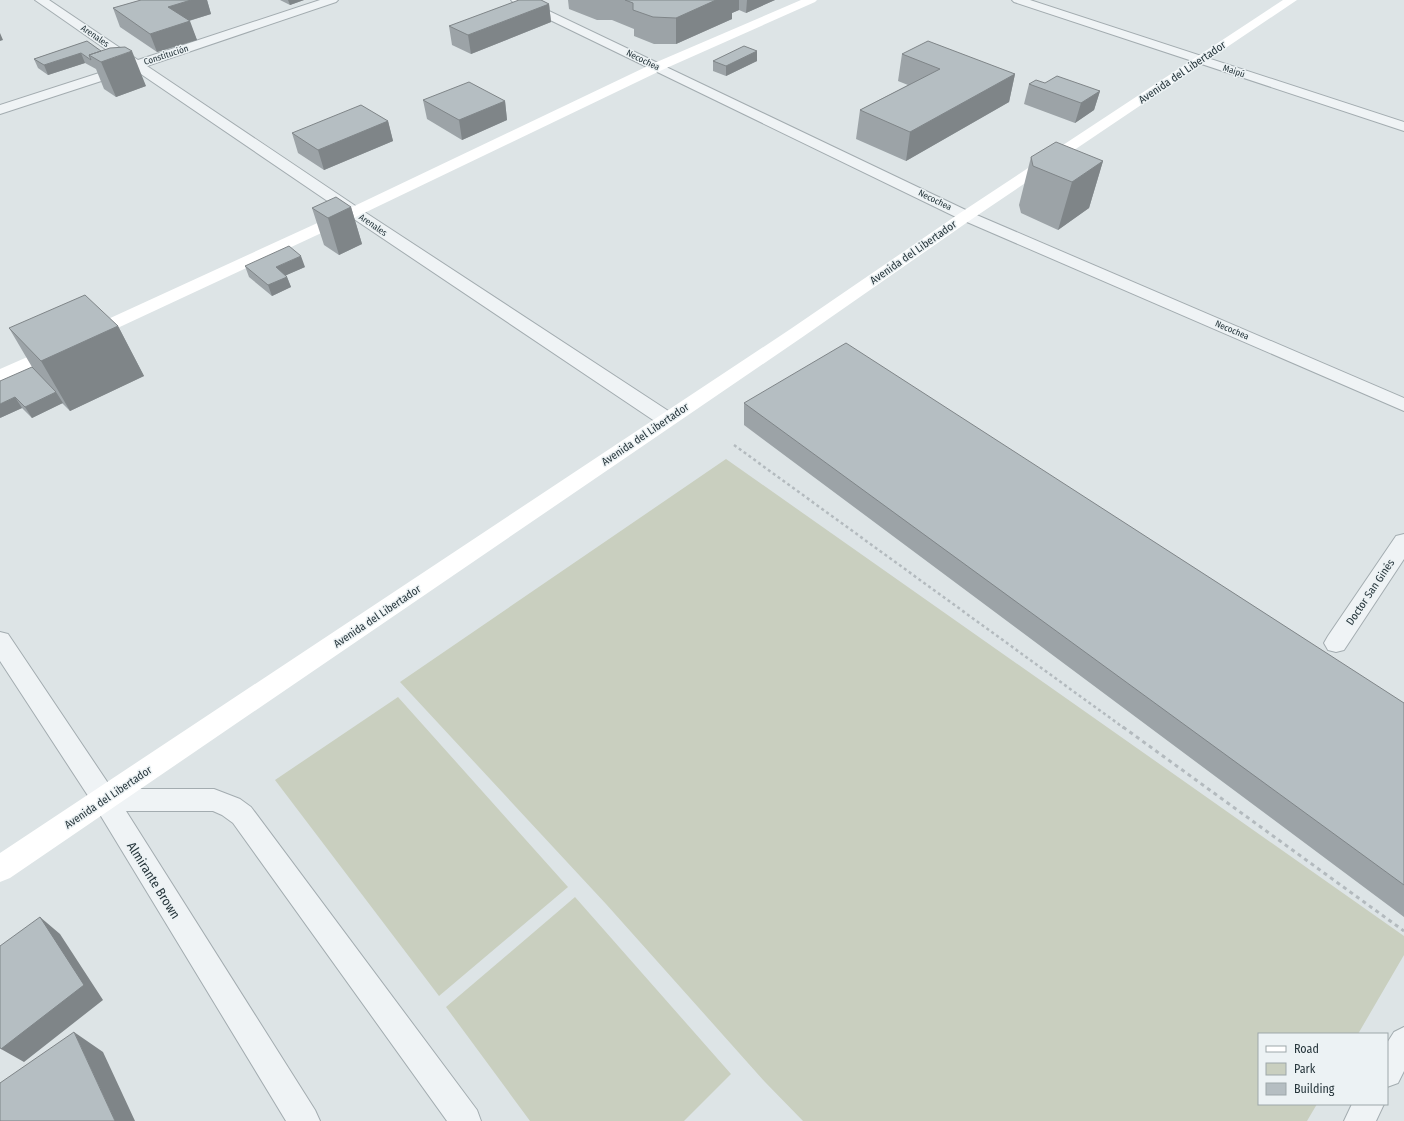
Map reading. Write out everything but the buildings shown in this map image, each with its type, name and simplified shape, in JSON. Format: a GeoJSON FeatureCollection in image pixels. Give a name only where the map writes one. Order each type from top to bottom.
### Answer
{"type":"FeatureCollection","features":[{"type":"Feature","properties":{"kind":"main road"},"geometry":{"type":"LineString","coordinates":[[0,376],[354,212],[657,67],[811,0]]}},
{"type":"Feature","properties":{"kind":"main road","name":"Avenida del Libertador"},"geometry":{"type":"LineString","coordinates":[[0,869],[105,800],[666,419],[798,332],[966,216],[1291,0]]}},
{"type":"Feature","properties":{"kind":"street","name":"Arenales"},"geometry":{"type":"LineString","coordinates":[[41,0],[354,212],[666,419]]}},
{"type":"Feature","properties":{"kind":"street","name":"Constitución"},"geometry":{"type":"LineString","coordinates":[[0,110],[332,0]]}},
{"type":"Feature","properties":{"kind":"street","name":"Necochea"},"geometry":{"type":"LineString","coordinates":[[517,0],[966,216],[1404,405]]}},
{"type":"Feature","properties":{"kind":"street","name":"Maipú"},"geometry":{"type":"LineString","coordinates":[[1018,0],[1404,127]]}},
{"type":"Feature","properties":{"kind":"street","name":"Doctor San Ginés"},"geometry":{"type":"LineString","coordinates":[[1336,642],[1404,542]]}},
{"type":"Feature","properties":{"kind":"street","name":"Almirante Brown"},"geometry":{"type":"LineString","coordinates":[[0,641],[105,800],[304,1121]]}},
{"type":"Feature","properties":{"kind":"lane"},"geometry":{"type":"LineString","coordinates":[[105,800],[214,800],[231,807],[242,815],[466,1121]]}},
{"type":"Feature","properties":{"kind":"lane"},"geometry":{"type":"LineString","coordinates":[[1388,1070],[1404,1042]]}},
{"type":"Feature","properties":{"kind":"lane"},"geometry":{"type":"LineString","coordinates":[[1359,1121],[1368,1105]]}},
{"type":"Feature","properties":{"kind":"path"},"geometry":{"type":"LineString","coordinates":[[734,445],[1404,931]]}},
{"type":"Feature","properties":{"kind":"green space"},"geometry":{"type":"Polygon","coordinates":[[[726,459],[1404,936],[1404,955],[1359,1033],[1258,1033],[1258,1105],[1316,1105],[1307,1121],[803,1121],[765,1082],[606,904],[400,682],[726,459]]]}},
{"type":"Feature","properties":{"kind":"green space"},"geometry":{"type":"Polygon","coordinates":[[[398,697],[568,887],[439,996],[275,780],[398,697]]]}},
{"type":"Feature","properties":{"kind":"green space"},"geometry":{"type":"Polygon","coordinates":[[[575,897],[731,1074],[684,1121],[530,1121],[446,1007],[575,897]]]}}]}
